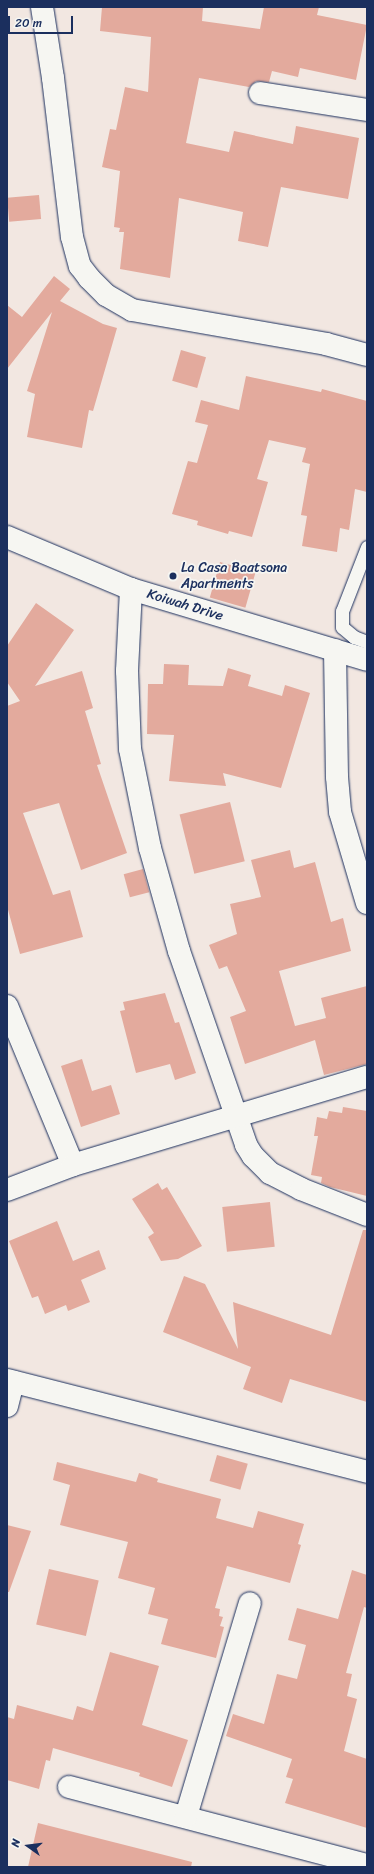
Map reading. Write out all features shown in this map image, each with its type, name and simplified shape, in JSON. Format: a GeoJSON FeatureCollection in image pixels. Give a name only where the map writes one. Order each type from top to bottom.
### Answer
{"type":"FeatureCollection","features":[{"type":"Feature","properties":{"kind":"street"},"geometry":{"type":"LineString","coordinates":[[42,7],[53,78],[72,236],[80,266],[88,278],[106,295],[132,310],[326,344],[367,356]]}},
{"type":"Feature","properties":{"kind":"street"},"geometry":{"type":"LineString","coordinates":[[260,93],[367,110]]}},
{"type":"Feature","properties":{"kind":"street","name":"Koiwah Drive"},"geometry":{"type":"LineString","coordinates":[[7,537],[131,589],[367,660]]}},
{"type":"Feature","properties":{"kind":"street"},"geometry":{"type":"LineString","coordinates":[[131,589],[127,671],[130,749],[150,848],[179,951],[246,1145],[253,1156],[270,1172],[301,1189],[367,1216]]}},
{"type":"Feature","properties":{"kind":"street"},"geometry":{"type":"LineString","coordinates":[[335,650],[337,777],[340,812],[367,904]]}},
{"type":"Feature","properties":{"kind":"street"},"geometry":{"type":"LineString","coordinates":[[7,1006],[73,1165]]}},
{"type":"Feature","properties":{"kind":"street"},"geometry":{"type":"LineString","coordinates":[[7,1190],[73,1165],[367,1077]]}},
{"type":"Feature","properties":{"kind":"street"},"geometry":{"type":"LineString","coordinates":[[7,1406],[10,1381],[367,1472]]}},
{"type":"Feature","properties":{"kind":"street"},"geometry":{"type":"LineString","coordinates":[[186,1816],[250,1603]]}},
{"type":"Feature","properties":{"kind":"street"},"geometry":{"type":"LineString","coordinates":[[69,1787],[186,1816],[367,1865]]}},
{"type":"Feature","properties":{"kind":"lane"},"geometry":{"type":"LineString","coordinates":[[367,547],[342,611],[342,627],[354,637],[367,642]]}},
{"type":"Feature","properties":{"kind":"building"},"geometry":{"type":"Polygon","coordinates":[[[102,7],[203,7],[202,21],[260,29],[264,7],[319,7],[317,15],[367,25],[356,80],[300,68],[298,77],[272,71],[269,82],[256,81],[249,87],[199,78],[186,143],[229,152],[234,131],[293,144],[296,126],[359,138],[348,199],[281,187],[268,247],[238,241],[243,212],[179,198],[170,278],[120,269],[124,232],[119,232],[120,228],[114,227],[120,171],[102,167],[110,129],[116,130],[125,87],[148,92],[151,37],[100,31],[102,7]]]}},
{"type":"Feature","properties":{"kind":"building"},"geometry":{"type":"Polygon","coordinates":[[[39,195],[41,219],[9,222],[7,198],[39,195]]]}},
{"type":"Feature","properties":{"kind":"building"},"geometry":{"type":"Polygon","coordinates":[[[54,276],[70,289],[60,301],[103,324],[117,328],[93,411],[89,410],[82,448],[27,437],[35,394],[27,391],[52,312],[7,369],[7,305],[22,317],[54,276]]]}},
{"type":"Feature","properties":{"kind":"building"},"geometry":{"type":"Polygon","coordinates":[[[181,350],[206,357],[197,388],[172,381],[181,350]]]}},
{"type":"Feature","properties":{"kind":"building"},"geometry":{"type":"Polygon","coordinates":[[[246,376],[321,392],[322,389],[367,401],[367,492],[355,489],[349,530],[340,528],[337,552],[302,546],[307,516],[301,515],[310,464],[302,462],[306,448],[269,440],[257,479],[268,482],[252,537],[229,531],[228,534],[197,525],[198,521],[172,514],[188,461],[197,463],[208,425],[195,422],[201,400],[239,410],[246,376]]]}},
{"type":"Feature","properties":{"kind":"building"},"geometry":{"type":"Polygon","coordinates":[[[220,562],[256,572],[245,608],[210,598],[220,562]]]}},
{"type":"Feature","properties":{"kind":"building"},"geometry":{"type":"Polygon","coordinates":[[[36,603],[74,630],[35,686],[82,671],[93,708],[85,711],[101,764],[97,765],[127,853],[81,870],[59,803],[23,813],[53,895],[70,890],[83,937],[20,954],[7,906],[7,706],[20,701],[7,682],[7,646],[36,603]]]}},
{"type":"Feature","properties":{"kind":"building"},"geometry":{"type":"Polygon","coordinates":[[[164,664],[189,665],[188,685],[223,686],[228,668],[251,675],[248,686],[282,696],[285,685],[310,693],[281,788],[223,773],[226,786],[169,781],[174,735],[147,734],[148,684],[163,684],[164,664]]]}},
{"type":"Feature","properties":{"kind":"building"},"geometry":{"type":"Polygon","coordinates":[[[230,802],[245,861],[194,874],[180,815],[230,802]]]}},
{"type":"Feature","properties":{"kind":"building"},"geometry":{"type":"Polygon","coordinates":[[[290,850],[294,868],[315,862],[331,922],[343,918],[351,951],[279,971],[295,1026],[326,1018],[321,998],[367,986],[367,1064],[324,1075],[315,1040],[245,1064],[230,1017],[246,1011],[227,966],[219,969],[209,945],[237,934],[230,904],[261,897],[251,860],[290,850]]]}},
{"type":"Feature","properties":{"kind":"building"},"geometry":{"type":"Polygon","coordinates":[[[143,869],[149,892],[130,897],[124,874],[143,869]]]}},
{"type":"Feature","properties":{"kind":"building"},"geometry":{"type":"Polygon","coordinates":[[[165,993],[175,1023],[179,1022],[196,1073],[175,1080],[170,1064],[136,1073],[120,1011],[125,1010],[123,1002],[165,993]]]}},
{"type":"Feature","properties":{"kind":"building"},"geometry":{"type":"Polygon","coordinates":[[[82,1059],[92,1091],[111,1085],[120,1114],[81,1127],[61,1066],[82,1059]]]}},
{"type":"Feature","properties":{"kind":"building"},"geometry":{"type":"Polygon","coordinates":[[[343,1107],[367,1111],[367,1196],[330,1187],[321,1183],[322,1177],[311,1175],[318,1136],[314,1136],[317,1117],[327,1119],[329,1111],[342,1113],[343,1107]]]}},
{"type":"Feature","properties":{"kind":"building"},"geometry":{"type":"Polygon","coordinates":[[[158,1183],[162,1190],[167,1187],[202,1246],[178,1259],[161,1261],[148,1237],[154,1233],[132,1199],[158,1183]]]}},
{"type":"Feature","properties":{"kind":"building"},"geometry":{"type":"Polygon","coordinates":[[[270,1202],[275,1247],[227,1252],[222,1207],[270,1202]]]}},
{"type":"Feature","properties":{"kind":"building"},"geometry":{"type":"Polygon","coordinates":[[[57,1221],[73,1261],[99,1250],[106,1269],[81,1280],[90,1302],[68,1311],[66,1305],[45,1314],[38,1296],[32,1298],[9,1241],[57,1221]]]}},
{"type":"Feature","properties":{"kind":"building"},"geometry":{"type":"Polygon","coordinates":[[[363,1230],[367,1230],[367,1402],[290,1379],[282,1403],[243,1389],[251,1367],[163,1332],[184,1276],[205,1284],[238,1349],[233,1302],[331,1335],[363,1230]]]}},
{"type":"Feature","properties":{"kind":"building"},"geometry":{"type":"Polygon","coordinates":[[[217,1455],[248,1464],[240,1490],[210,1481],[217,1455]]]}},
{"type":"Feature","properties":{"kind":"building"},"geometry":{"type":"Polygon","coordinates":[[[57,1462],[136,1482],[139,1473],[158,1479],[157,1482],[221,1499],[216,1518],[253,1528],[258,1511],[304,1524],[298,1544],[301,1545],[290,1583],[227,1566],[215,1608],[220,1609],[219,1616],[223,1617],[220,1626],[224,1627],[216,1658],[161,1644],[168,1619],[148,1614],[155,1588],[118,1578],[128,1542],[60,1525],[70,1485],[53,1480],[57,1462]]]}},
{"type":"Feature","properties":{"kind":"building"},"geometry":{"type":"Polygon","coordinates":[[[7,1525],[31,1531],[9,1592],[7,1592],[7,1525]]]}},
{"type":"Feature","properties":{"kind":"building"},"geometry":{"type":"Polygon","coordinates":[[[49,1569],[99,1580],[86,1636],[36,1625],[49,1569]]]}},
{"type":"Feature","properties":{"kind":"building"},"geometry":{"type":"Polygon","coordinates":[[[352,1570],[367,1575],[367,1608],[364,1607],[346,1673],[352,1674],[347,1696],[357,1699],[344,1751],[367,1759],[367,1828],[285,1803],[293,1779],[286,1777],[292,1759],[226,1736],[233,1714],[264,1724],[277,1674],[297,1679],[306,1645],[288,1640],[297,1608],[338,1619],[352,1570]]]}},
{"type":"Feature","properties":{"kind":"building"},"geometry":{"type":"Polygon","coordinates":[[[110,1652],[159,1666],[142,1725],[188,1740],[172,1787],[139,1776],[140,1773],[53,1748],[50,1761],[46,1760],[39,1789],[7,1780],[7,1717],[14,1719],[17,1705],[73,1720],[77,1706],[93,1711],[110,1652]]]}},
{"type":"Feature","properties":{"kind":"building"},"geometry":{"type":"Polygon","coordinates":[[[38,1823],[192,1862],[191,1867],[28,1867],[38,1823]]]}},
{"type":"Feature","properties":{"kind":"place","name":"La Casa Baatsona Apartments"},"geometry":{"type":"Point","coordinates":[173,576]}}]}
